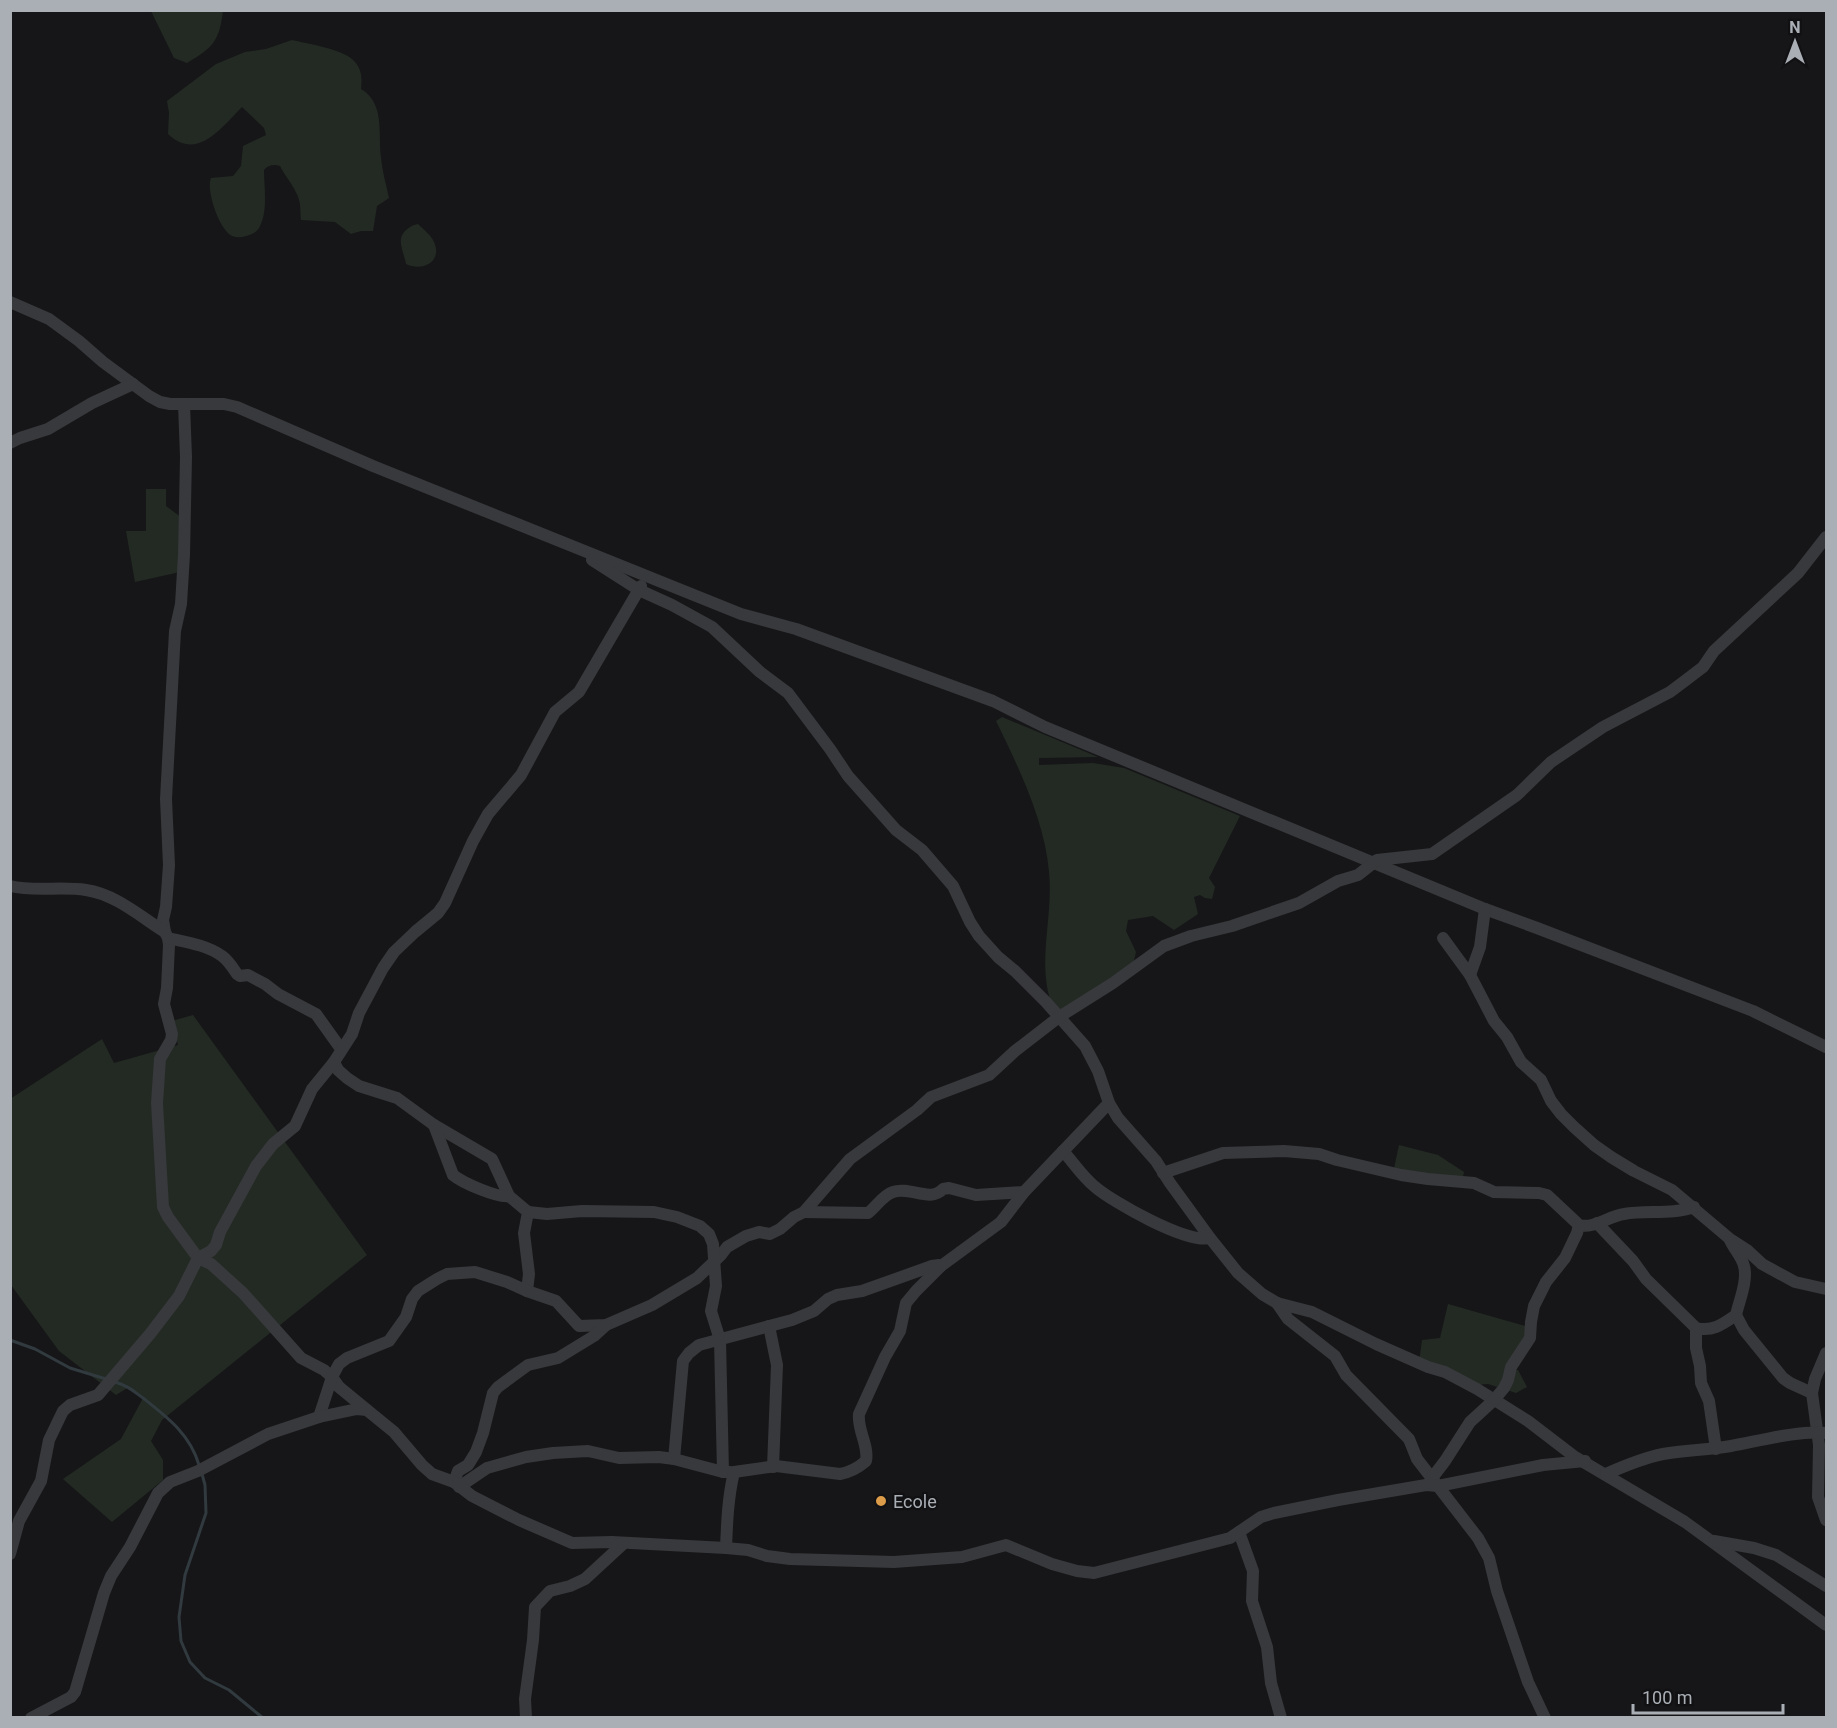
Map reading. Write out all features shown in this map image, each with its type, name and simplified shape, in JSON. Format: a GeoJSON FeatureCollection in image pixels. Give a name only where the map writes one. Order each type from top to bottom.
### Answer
{"type":"FeatureCollection","features":[{"type":"Feature","properties":{"kind":"street"},"geometry":{"type":"LineString","coordinates":[[10,302],[48,319],[103,362],[160,402],[224,404],[237,407],[373,465],[741,614],[796,629],[993,700],[1045,727],[1485,909],[1753,1011],[1827,1047]]}},
{"type":"Feature","properties":{"kind":"street"},"geometry":{"type":"LineString","coordinates":[[10,443],[48,429],[92,403],[133,384]]}},
{"type":"Feature","properties":{"kind":"street"},"geometry":{"type":"LineString","coordinates":[[184,404],[186,457],[184,555],[181,604],[175,631],[166,799],[170,865],[163,920],[169,945],[164,1004],[172,1034],[160,1059],[157,1103],[163,1207],[198,1258],[211,1264],[243,1293],[301,1358],[314,1363],[332,1377],[339,1387],[394,1432],[428,1472],[457,1484],[472,1496],[572,1543],[726,1548],[790,1559],[894,1562],[962,1557],[1006,1545],[1052,1564],[1094,1573],[1230,1538],[1261,1517],[1274,1513],[1435,1482],[1543,1465],[1585,1461]]}},
{"type":"Feature","properties":{"kind":"street"},"geometry":{"type":"LineString","coordinates":[[804,1212],[850,1159],[917,1110],[931,1097],[989,1075],[1015,1051],[1059,1017],[1113,983],[1164,946],[1191,936],[1233,926],[1299,903],[1338,881],[1358,875],[1373,862],[1381,859],[1432,854],[1439,850],[1517,795],[1551,762],[1603,727],[1670,692],[1703,667],[1714,651],[1798,573],[1827,537]]}},
{"type":"Feature","properties":{"kind":"street"},"geometry":{"type":"LineString","coordinates":[[591,554],[592,561],[639,590],[712,627],[760,672],[788,693],[848,776],[897,830],[922,850],[953,886],[979,936],[998,957],[1035,990],[1085,1046],[1118,1118],[1156,1161],[1210,1238],[1238,1273],[1262,1294],[1277,1303],[1312,1312],[1376,1344],[1445,1372],[1494,1400],[1528,1421],[1575,1457],[1685,1522],[1827,1625]]}},
{"type":"Feature","properties":{"kind":"street"},"geometry":{"type":"LineString","coordinates":[[10,1554],[19,1521],[41,1481],[49,1440],[63,1411],[98,1395],[179,1296],[198,1258],[211,1251],[216,1245],[220,1232],[256,1166],[273,1144],[295,1126],[312,1089],[334,1062],[352,1034],[359,1013],[383,968],[394,952],[438,914],[488,814],[521,775],[555,712],[579,692],[646,577]]}},
{"type":"Feature","properties":{"kind":"street"},"geometry":{"type":"LineString","coordinates":[[10,886],[86,890],[117,901],[166,935],[213,951],[224,957],[240,976],[248,975],[316,1014],[342,1049]]}},
{"type":"Feature","properties":{"kind":"street"},"geometry":{"type":"LineString","coordinates":[[1470,975],[1480,947],[1485,909]]}},
{"type":"Feature","properties":{"kind":"street"},"geometry":{"type":"LineString","coordinates":[[1443,938],[1470,975],[1494,1021],[1508,1037],[1521,1062],[1541,1080],[1551,1101],[1561,1114],[1594,1145],[1634,1172],[1672,1190],[1762,1264],[1795,1282],[1824,1291]]}},
{"type":"Feature","properties":{"kind":"street"},"geometry":{"type":"LineString","coordinates":[[334,1062],[346,1078],[359,1086],[398,1098],[434,1125],[492,1159],[509,1196],[528,1212],[547,1214],[582,1211],[654,1212],[677,1216],[700,1226],[709,1234],[716,1286],[711,1311],[720,1340],[730,1487],[726,1548]]}},
{"type":"Feature","properties":{"kind":"street"},"geometry":{"type":"LineString","coordinates":[[457,1484],[487,1468],[526,1457],[588,1451],[619,1458],[674,1459],[728,1472],[773,1467],[848,1473],[866,1461],[868,1452],[858,1419],[865,1398],[900,1330],[906,1304],[942,1266],[1001,1222],[1024,1192],[1109,1102]]}},
{"type":"Feature","properties":{"kind":"street"},"geometry":{"type":"LineString","coordinates":[[434,1125],[453,1175],[495,1195],[509,1196]]}},
{"type":"Feature","properties":{"kind":"street"},"geometry":{"type":"LineString","coordinates":[[1063,1151],[1092,1185],[1122,1205],[1180,1233],[1200,1239],[1210,1238]]}},
{"type":"Feature","properties":{"kind":"street"},"geometry":{"type":"LineString","coordinates":[[1163,1173],[1223,1153],[1284,1151],[1319,1154],[1401,1175],[1474,1183],[1501,1193],[1547,1195],[1582,1226],[1620,1214],[1676,1211],[1694,1207]]}},
{"type":"Feature","properties":{"kind":"street"},"geometry":{"type":"LineString","coordinates":[[457,1484],[458,1471],[468,1465],[476,1452],[493,1393],[498,1387],[528,1365],[558,1358],[594,1336],[606,1325],[666,1298],[697,1278],[727,1247],[746,1236],[759,1232],[770,1234],[780,1229],[794,1216],[804,1212],[867,1213],[886,1195],[894,1191],[905,1190],[933,1195],[949,1188],[976,1195],[1024,1192]]}},
{"type":"Feature","properties":{"kind":"street"},"geometry":{"type":"LineString","coordinates":[[527,1291],[529,1274],[524,1233],[528,1212]]}},
{"type":"Feature","properties":{"kind":"street"},"geometry":{"type":"LineString","coordinates":[[1597,1223],[1617,1242],[1646,1279],[1696,1328],[1704,1330],[1719,1327],[1736,1315],[1745,1269],[1730,1239]]}},
{"type":"Feature","properties":{"kind":"street"},"geometry":{"type":"LineString","coordinates":[[1435,1482],[1445,1461],[1470,1422],[1504,1388],[1510,1367],[1530,1338],[1534,1306],[1546,1282],[1564,1258],[1579,1225]]}},
{"type":"Feature","properties":{"kind":"street"},"geometry":{"type":"LineString","coordinates":[[674,1459],[683,1361],[699,1345],[814,1311],[828,1299],[837,1295],[862,1291],[932,1266],[942,1266]]}},
{"type":"Feature","properties":{"kind":"street"},"geometry":{"type":"LineString","coordinates":[[319,1417],[332,1377],[339,1364],[347,1358],[389,1341],[406,1317],[412,1299],[418,1291],[447,1274],[475,1272],[507,1282],[556,1301],[579,1326],[606,1325]]}},
{"type":"Feature","properties":{"kind":"street"},"geometry":{"type":"LineString","coordinates":[[1277,1303],[1288,1319],[1335,1356],[1346,1375],[1409,1439],[1417,1459],[1478,1538],[1489,1558],[1497,1591],[1528,1682],[1545,1718]]}},
{"type":"Feature","properties":{"kind":"street"},"geometry":{"type":"LineString","coordinates":[[1736,1315],[1744,1330],[1783,1378],[1812,1393]]}},
{"type":"Feature","properties":{"kind":"street"},"geometry":{"type":"LineString","coordinates":[[769,1326],[777,1365],[773,1467]]}},
{"type":"Feature","properties":{"kind":"street"},"geometry":{"type":"LineString","coordinates":[[1696,1328],[1696,1348],[1701,1383],[1709,1401],[1716,1449]]}},
{"type":"Feature","properties":{"kind":"street"},"geometry":{"type":"LineString","coordinates":[[1827,1353],[1821,1363],[1812,1393],[1822,1433],[1819,1445],[1818,1497],[1827,1520]]}},
{"type":"Feature","properties":{"kind":"street"},"geometry":{"type":"LineString","coordinates":[[31,1718],[71,1697],[75,1692],[111,1576],[130,1547],[158,1493],[164,1487],[260,1438],[319,1417],[357,1409],[367,1410]]}},
{"type":"Feature","properties":{"kind":"street"},"geometry":{"type":"LineString","coordinates":[[1606,1474],[1629,1463],[1662,1454],[1716,1449],[1775,1437],[1822,1433]]}},
{"type":"Feature","properties":{"kind":"street"},"geometry":{"type":"LineString","coordinates":[[1239,1532],[1253,1571],[1252,1601],[1267,1647],[1271,1683],[1281,1718]]}},
{"type":"Feature","properties":{"kind":"street"},"geometry":{"type":"LineString","coordinates":[[1710,1540],[1754,1548],[1776,1555],[1827,1586]]}},
{"type":"Feature","properties":{"kind":"street"},"geometry":{"type":"LineString","coordinates":[[526,1718],[525,1699],[535,1607],[550,1591],[585,1579],[624,1543]]}},
{"type":"Feature","properties":{"kind":"shaded area"},"geometry":{"type":"Polygon","coordinates":[[[151,11],[223,11],[217,37],[213,43],[187,63],[174,58],[151,11]]]}},
{"type":"Feature","properties":{"kind":"shaded area"},"geometry":{"type":"Polygon","coordinates":[[[292,40],[326,48],[350,57],[360,71],[361,89],[374,102],[379,119],[382,162],[389,198],[377,206],[373,231],[351,234],[335,222],[301,220],[300,202],[296,192],[280,166],[273,165],[264,170],[265,206],[259,228],[248,235],[233,236],[225,230],[214,207],[210,191],[211,178],[233,176],[241,166],[243,146],[266,135],[264,128],[242,107],[217,132],[199,143],[179,142],[168,134],[167,101],[216,64],[245,52],[266,49],[292,40]]]}},
{"type":"Feature","properties":{"kind":"shaded area"},"geometry":{"type":"Polygon","coordinates":[[[418,224],[434,242],[436,255],[429,264],[418,267],[406,264],[401,238],[411,226],[418,224]]]}},
{"type":"Feature","properties":{"kind":"shaded area"},"geometry":{"type":"Polygon","coordinates":[[[146,489],[166,489],[166,506],[182,518],[180,572],[135,582],[126,531],[146,531],[146,489]]]}},
{"type":"Feature","properties":{"kind":"shaded area"},"geometry":{"type":"Polygon","coordinates":[[[1002,717],[1098,757],[1039,758],[1039,765],[1093,763],[1124,768],[1240,816],[1209,878],[1215,887],[1212,899],[1200,895],[1194,897],[1198,914],[1174,930],[1153,916],[1128,920],[1126,931],[1136,952],[1132,969],[1057,1017],[1046,982],[1050,891],[1046,853],[1029,794],[996,721],[1002,717]]]}},
{"type":"Feature","properties":{"kind":"shaded area"},"geometry":{"type":"Polygon","coordinates":[[[193,1015],[367,1255],[162,1420],[151,1441],[163,1460],[163,1480],[112,1522],[63,1479],[121,1439],[143,1398],[129,1387],[116,1395],[59,1351],[11,1285],[10,1099],[102,1039],[114,1063],[178,1045],[172,1021],[193,1015]]]}},
{"type":"Feature","properties":{"kind":"shaded area"},"geometry":{"type":"Polygon","coordinates":[[[1399,1145],[1438,1155],[1464,1172],[1462,1182],[1393,1173],[1399,1145]]]}},
{"type":"Feature","properties":{"kind":"shaded area"},"geometry":{"type":"Polygon","coordinates":[[[1448,1304],[1529,1327],[1508,1369],[1518,1370],[1527,1387],[1516,1393],[1488,1384],[1476,1385],[1419,1363],[1422,1340],[1440,1338],[1448,1304]]]}},
{"type":"Feature","properties":{"kind":"waterway"},"geometry":{"type":"LineString","coordinates":[[10,1340],[35,1349],[70,1368],[106,1379]]}},
{"type":"Feature","properties":{"kind":"waterway"},"geometry":{"type":"LineString","coordinates":[[115,1382],[136,1393],[177,1427],[190,1444],[199,1465]]}},
{"type":"Feature","properties":{"kind":"waterway"},"geometry":{"type":"LineString","coordinates":[[202,1474],[205,1485],[206,1513],[185,1575],[179,1617],[181,1641],[190,1662],[205,1678],[229,1690],[263,1718]]}},
{"type":"Feature","properties":{"kind":"place","name":"Ecole"},"geometry":{"type":"Point","coordinates":[881,1501]}}]}
